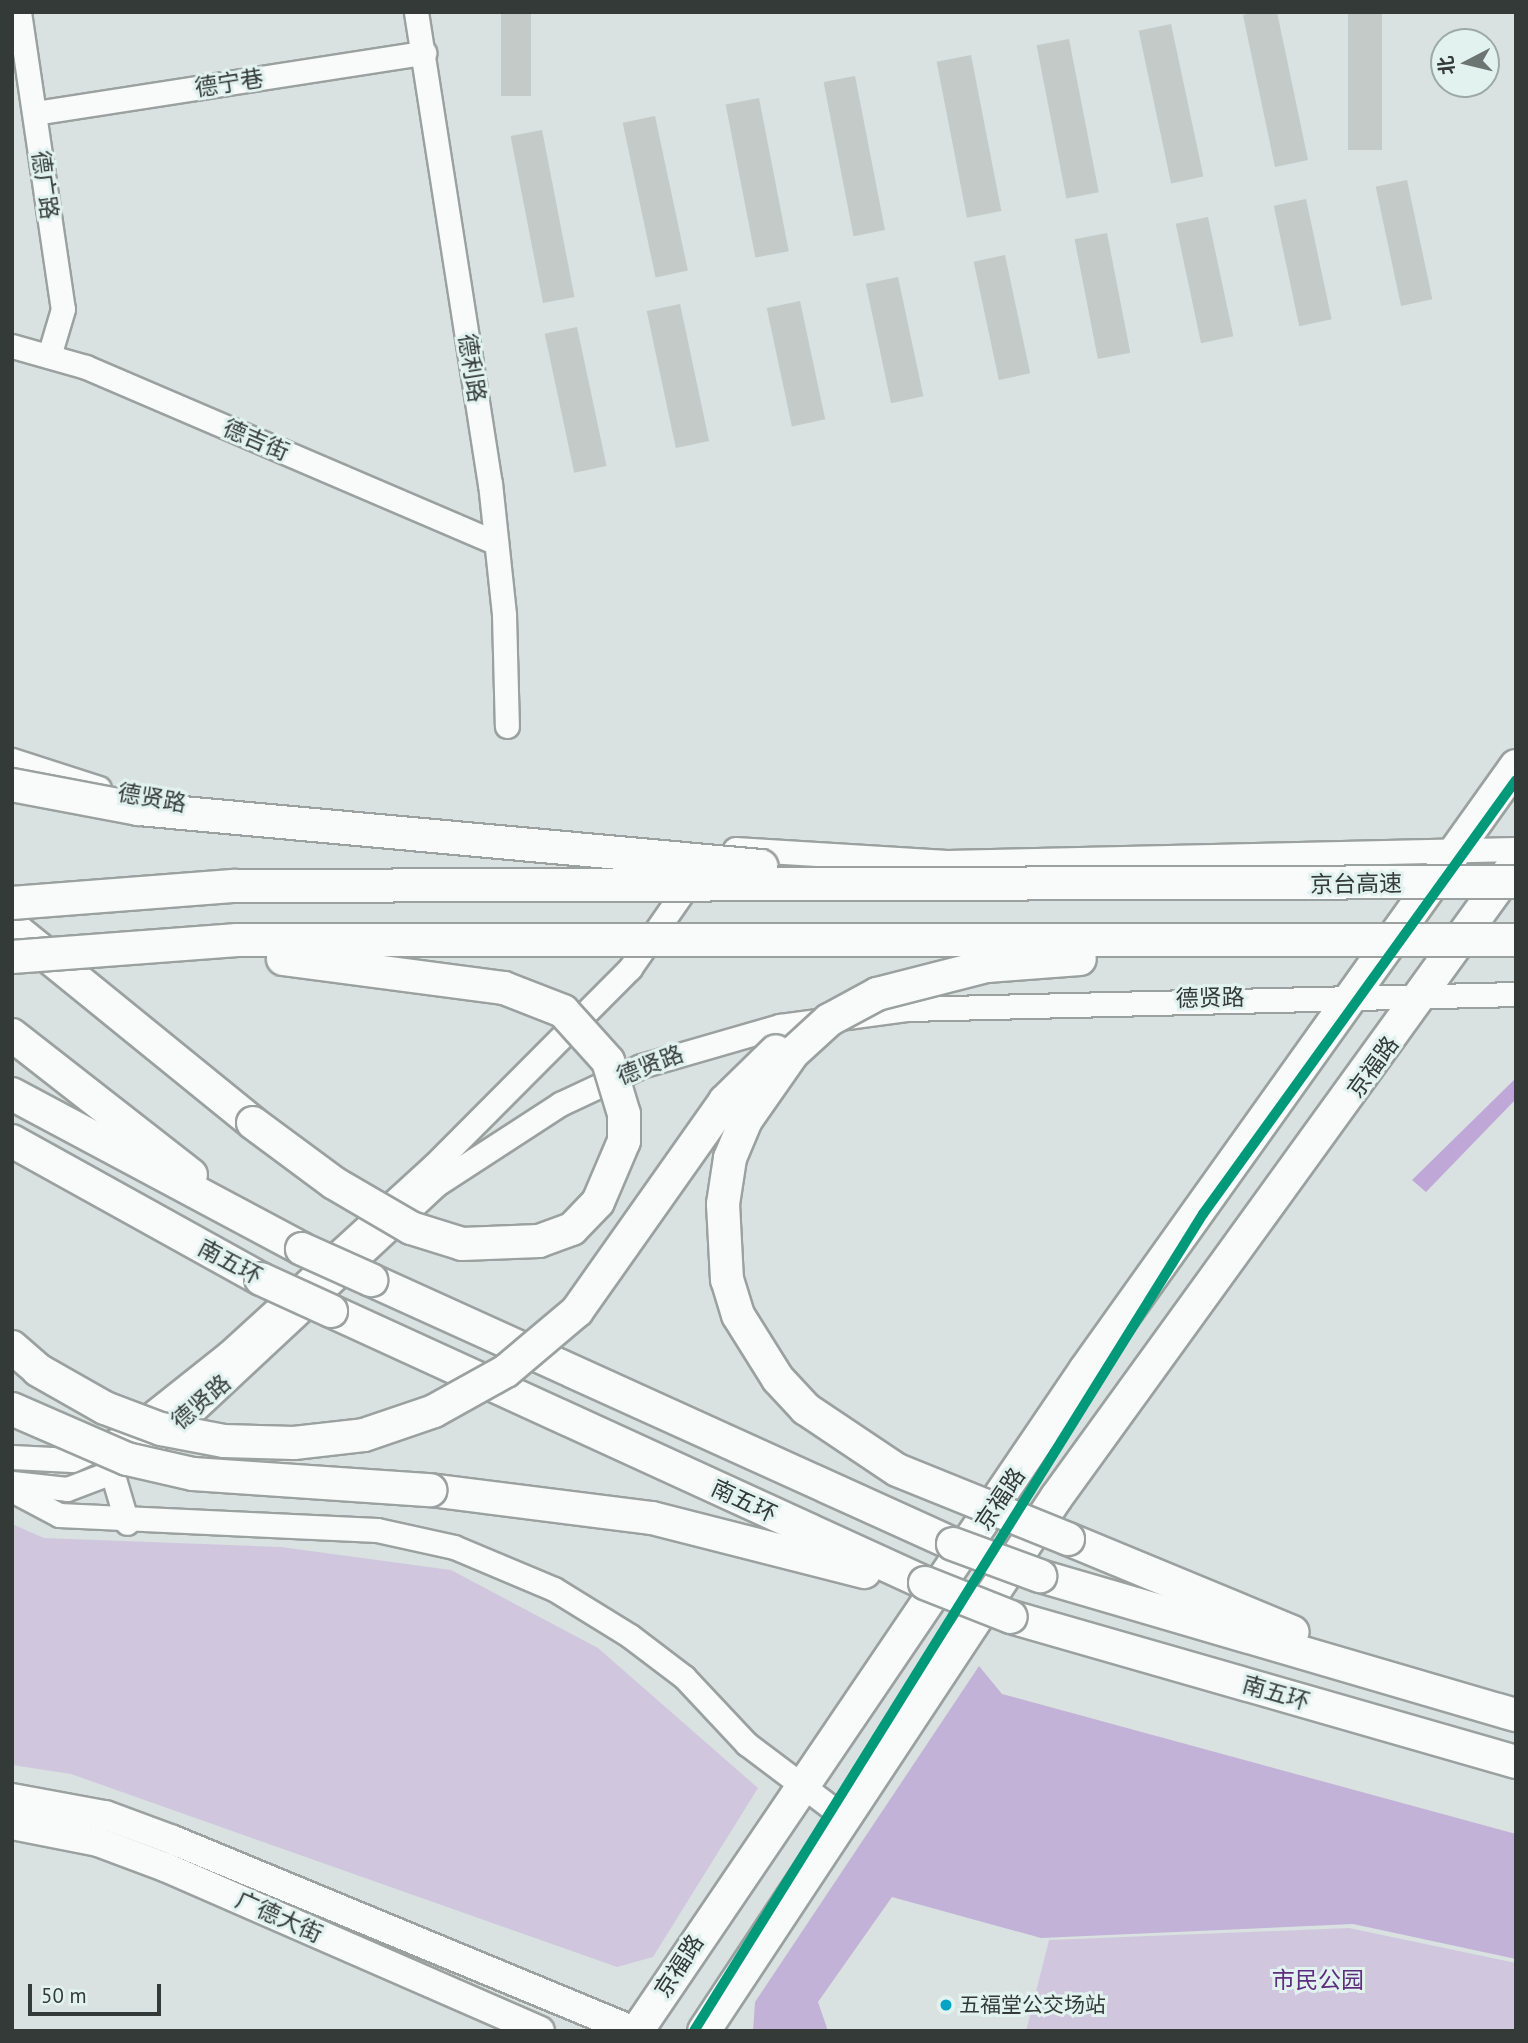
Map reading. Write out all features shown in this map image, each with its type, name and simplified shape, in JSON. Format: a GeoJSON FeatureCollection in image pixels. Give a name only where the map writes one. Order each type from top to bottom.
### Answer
{"type":"FeatureCollection","features":[{"type":"Feature","properties":{"kind":"highway","name":"京福路"},"geometry":{"type":"LineString","coordinates":[[636,2031],[799,1785],[1352,995],[1516,766]]}},
{"type":"Feature","properties":{"kind":"highway"},"geometry":{"type":"LineString","coordinates":[[12,785],[139,810],[923,883]]}},
{"type":"Feature","properties":{"kind":"highway","name":"京福路"},"geometry":{"type":"LineString","coordinates":[[704,2031],[1056,1498],[1426,994],[1516,862]]}},
{"type":"Feature","properties":{"kind":"highway"},"geometry":{"type":"LineString","coordinates":[[12,903],[235,886],[923,883]]}},
{"type":"Feature","properties":{"kind":"highway","name":"京台高速"},"geometry":{"type":"LineString","coordinates":[[923,883],[1196,886],[1516,883]]}},
{"type":"Feature","properties":{"kind":"highway"},"geometry":{"type":"LineString","coordinates":[[12,927],[253,1124],[334,1184],[411,1228],[462,1244],[539,1241],[572,1229],[598,1202],[624,1142],[624,1114],[608,1061],[563,1011],[531,995],[308,960],[12,958]]}},
{"type":"Feature","properties":{"kind":"highway"},"geometry":{"type":"LineString","coordinates":[[12,958],[237,940],[1516,940]]}},
{"type":"Feature","properties":{"kind":"highway"},"geometry":{"type":"LineString","coordinates":[[12,1348],[105,1408],[161,1429],[223,1441],[294,1444],[364,1435],[434,1411],[506,1371],[578,1311],[725,1101],[754,1068],[829,1020],[877,994],[987,966],[1334,940]]}},
{"type":"Feature","properties":{"kind":"highway"},"geometry":{"type":"LineString","coordinates":[[829,1020],[767,1085],[730,1158],[723,1245],[738,1315],[778,1380],[845,1441],[897,1470],[1455,1699]]}},
{"type":"Feature","properties":{"kind":"highway"},"geometry":{"type":"LineString","coordinates":[[12,1035],[258,1228]]}},
{"type":"Feature","properties":{"kind":"highway","name":"南五环"},"geometry":{"type":"LineString","coordinates":[[12,1094],[258,1228],[953,1544],[1040,1576],[1516,1715]]}},
{"type":"Feature","properties":{"kind":"highway","name":"南五环"},"geometry":{"type":"LineString","coordinates":[[12,1142],[261,1279],[925,1583],[1011,1618],[1516,1762]]}},
{"type":"Feature","properties":{"kind":"highway"},"geometry":{"type":"LineString","coordinates":[[12,1409],[127,1458],[192,1474],[430,1490],[652,1518],[925,1583]]}},
{"type":"Feature","properties":{"kind":"main road"},"geometry":{"type":"LineString","coordinates":[[12,1798],[105,1815],[173,1840],[636,2031]]}},
{"type":"Feature","properties":{"kind":"main road","name":"广德大街"},"geometry":{"type":"LineString","coordinates":[[12,1825],[97,1842],[165,1867],[540,2031]]}},
{"type":"Feature","properties":{"kind":"street","name":"德广路"},"geometry":{"type":"LineString","coordinates":[[19,12],[63,309],[49,356]]}},
{"type":"Feature","properties":{"kind":"street","name":"德利路"},"geometry":{"type":"LineString","coordinates":[[416,12],[496,543],[507,726]]}},
{"type":"Feature","properties":{"kind":"street","name":"德宁巷"},"geometry":{"type":"LineString","coordinates":[[35,113],[424,53]]}},
{"type":"Feature","properties":{"kind":"street","name":"德吉街"},"geometry":{"type":"LineString","coordinates":[[12,346],[49,356],[496,543]]}},
{"type":"Feature","properties":{"kind":"street","name":"德贤路"},"geometry":{"type":"LineString","coordinates":[[12,760],[90,786],[171,803],[714,848],[947,862],[1516,849]]}},
{"type":"Feature","properties":{"kind":"street","name":"德贤路"},"geometry":{"type":"LineString","coordinates":[[12,1457],[72,1460],[121,1438],[228,1353],[433,1166],[630,968],[714,848]]}},
{"type":"Feature","properties":{"kind":"street","name":"德贤路"},"geometry":{"type":"LineString","coordinates":[[12,1483],[67,1489],[112,1472],[185,1419],[437,1184],[560,1104],[641,1066],[780,1026],[908,1009],[1352,995],[1516,994]]}},
{"type":"Feature","properties":{"kind":"street"},"geometry":{"type":"LineString","coordinates":[[112,1472],[127,1523]]}},
{"type":"Feature","properties":{"kind":"street"},"geometry":{"type":"LineString","coordinates":[[12,1490],[59,1515],[127,1523],[377,1530],[454,1547],[554,1589],[631,1636],[684,1677],[747,1744],[844,1817]]}},
{"type":"Feature","properties":{"kind":"green space"},"geometry":{"type":"Polygon","coordinates":[[[12,1524],[44,1538],[281,1547],[451,1570],[598,1648],[758,1788],[653,1957],[617,1967],[71,1774],[12,1765],[12,1524]]]}},
{"type":"Feature","properties":{"kind":"green space","name":"市民公园"},"geometry":{"type":"Polygon","coordinates":[[[1349,1928],[1516,1963],[1516,2031],[1026,2031],[1049,1940],[1349,1928]]]}},
{"type":"Feature","properties":{"kind":"shaded area"},"geometry":{"type":"Polygon","coordinates":[[[1516,1078],[1516,1099],[1426,1192],[1412,1180],[1516,1078]]]}},
{"type":"Feature","properties":{"kind":"shaded area"},"geometry":{"type":"Polygon","coordinates":[[[979,1666],[1002,1694],[1516,1834],[1516,1959],[1353,1924],[1041,1938],[892,1897],[818,2002],[828,2031],[753,2031],[755,2002],[979,1666]]]}},
{"type":"Feature","properties":{"kind":"building"},"geometry":{"type":"Polygon","coordinates":[[[501,12],[531,12],[531,96],[501,96],[501,12]]]}},
{"type":"Feature","properties":{"kind":"building"},"geometry":{"type":"Polygon","coordinates":[[[1277,12],[1308,160],[1275,167],[1243,15],[1277,12]]]}},
{"type":"Feature","properties":{"kind":"building"},"geometry":{"type":"Polygon","coordinates":[[[1348,12],[1382,12],[1382,150],[1348,150],[1348,12]]]}},
{"type":"Feature","properties":{"kind":"building"},"geometry":{"type":"Polygon","coordinates":[[[1171,24],[1203,177],[1171,183],[1139,31],[1171,24]]]}},
{"type":"Feature","properties":{"kind":"building"},"geometry":{"type":"Polygon","coordinates":[[[1069,39],[1099,192],[1066,198],[1037,45],[1069,39]]]}},
{"type":"Feature","properties":{"kind":"building"},"geometry":{"type":"Polygon","coordinates":[[[971,55],[1001,211],[967,218],[937,62],[971,55]]]}},
{"type":"Feature","properties":{"kind":"building"},"geometry":{"type":"Polygon","coordinates":[[[855,76],[885,230],[854,236],[824,82],[855,76]]]}},
{"type":"Feature","properties":{"kind":"building"},"geometry":{"type":"Polygon","coordinates":[[[759,98],[789,251],[755,258],[726,104],[759,98]]]}},
{"type":"Feature","properties":{"kind":"building"},"geometry":{"type":"Polygon","coordinates":[[[655,116],[688,271],[656,277],[623,123],[655,116]]]}},
{"type":"Feature","properties":{"kind":"building"},"geometry":{"type":"Polygon","coordinates":[[[542,130],[574,297],[543,303],[511,136],[542,130]]]}},
{"type":"Feature","properties":{"kind":"building"},"geometry":{"type":"Polygon","coordinates":[[[1407,180],[1432,299],[1401,306],[1376,187],[1407,180]]]}},
{"type":"Feature","properties":{"kind":"building"},"geometry":{"type":"Polygon","coordinates":[[[1306,199],[1332,319],[1299,326],[1274,206],[1306,199]]]}},
{"type":"Feature","properties":{"kind":"building"},"geometry":{"type":"Polygon","coordinates":[[[1208,217],[1233,336],[1201,343],[1176,224],[1208,217]]]}},
{"type":"Feature","properties":{"kind":"building"},"geometry":{"type":"Polygon","coordinates":[[[1107,233],[1130,353],[1098,359],[1075,239],[1107,233]]]}},
{"type":"Feature","properties":{"kind":"building"},"geometry":{"type":"Polygon","coordinates":[[[1005,255],[1030,373],[999,380],[974,262],[1005,255]]]}},
{"type":"Feature","properties":{"kind":"building"},"geometry":{"type":"Polygon","coordinates":[[[898,277],[923,396],[891,403],[866,284],[898,277]]]}},
{"type":"Feature","properties":{"kind":"building"},"geometry":{"type":"Polygon","coordinates":[[[800,301],[825,419],[792,426],[767,308],[800,301]]]}},
{"type":"Feature","properties":{"kind":"building"},"geometry":{"type":"Polygon","coordinates":[[[680,304],[709,441],[676,448],[647,311],[680,304]]]}},
{"type":"Feature","properties":{"kind":"building"},"geometry":{"type":"Polygon","coordinates":[[[577,327],[607,466],[574,473],[545,334],[577,327]]]}},
{"type":"Feature","properties":{"kind":"transit line"},"geometry":{"type":"LineString","coordinates":[[694,2031],[1203,1214],[1516,780]]}},
{"type":"Feature","properties":{"kind":"place","name":"五福堂公交场站"},"geometry":{"type":"Point","coordinates":[946,2005]}}]}
